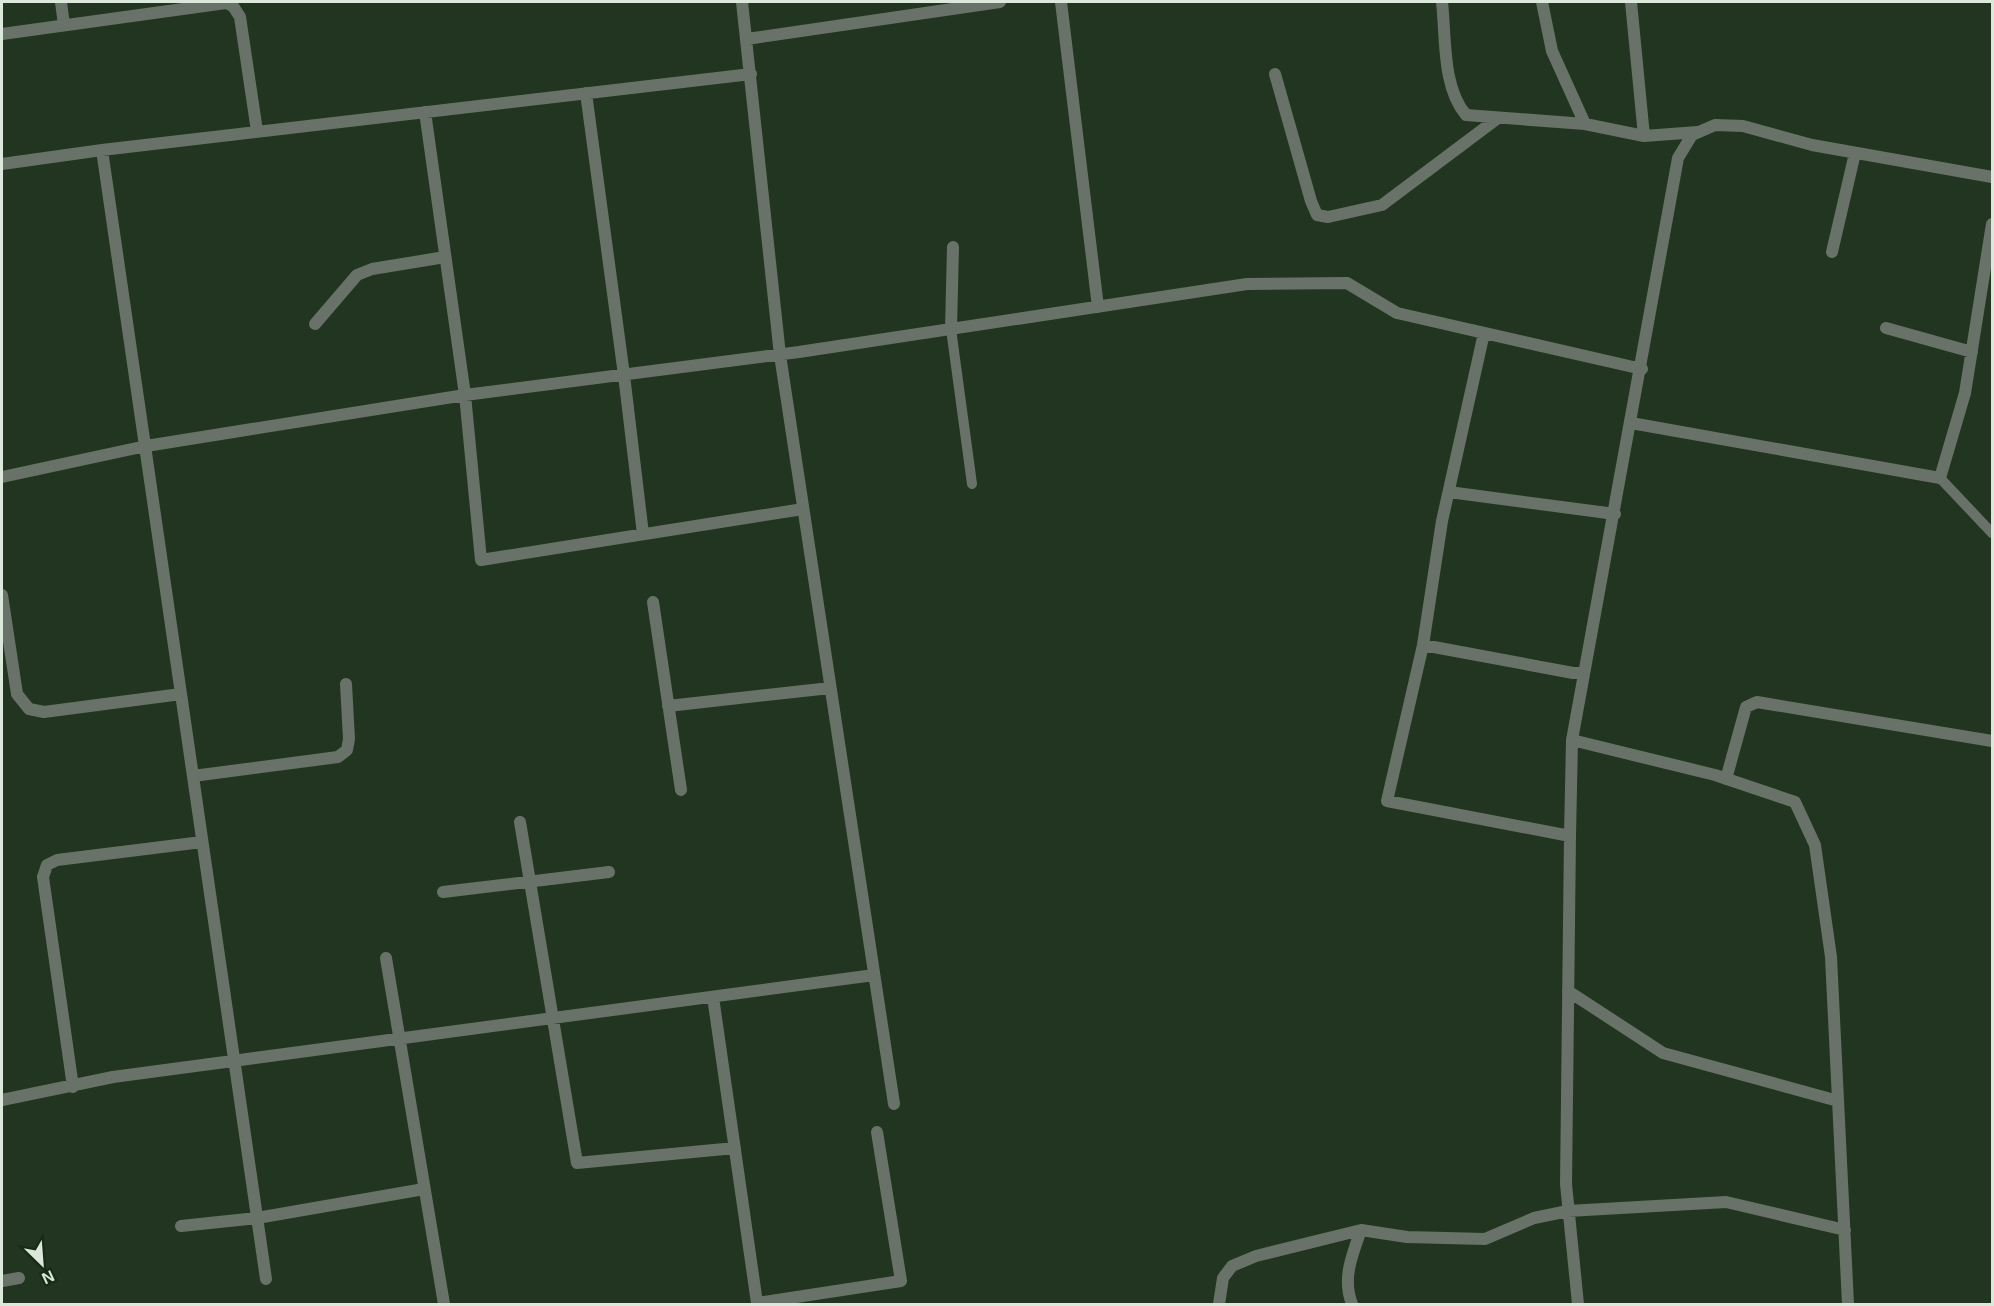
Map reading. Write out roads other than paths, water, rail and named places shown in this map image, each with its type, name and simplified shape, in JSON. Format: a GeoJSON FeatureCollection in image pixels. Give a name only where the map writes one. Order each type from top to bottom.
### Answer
{"type":"FeatureCollection","features":[{"type":"Feature","properties":{"kind":"street"},"geometry":{"type":"LineString","coordinates":[[61,2],[64,25]]}},
{"type":"Feature","properties":{"kind":"street"},"geometry":{"type":"LineString","coordinates":[[2,34],[220,2],[233,6],[240,17],[257,131]]}},
{"type":"Feature","properties":{"kind":"street"},"geometry":{"type":"LineString","coordinates":[[742,2],[780,355],[894,1104]]}},
{"type":"Feature","properties":{"kind":"street"},"geometry":{"type":"LineString","coordinates":[[747,39],[999,2]]}},
{"type":"Feature","properties":{"kind":"street"},"geometry":{"type":"LineString","coordinates":[[1061,2],[1098,307]]}},
{"type":"Feature","properties":{"kind":"street"},"geometry":{"type":"LineString","coordinates":[[1442,2],[1451,86],[1456,103],[1466,115],[1585,124],[1644,136],[1698,132]]}},
{"type":"Feature","properties":{"kind":"street"},"geometry":{"type":"LineString","coordinates":[[1542,2],[1552,51],[1585,124]]}},
{"type":"Feature","properties":{"kind":"street"},"geometry":{"type":"LineString","coordinates":[[1631,2],[1644,136]]}},
{"type":"Feature","properties":{"kind":"street"},"geometry":{"type":"LineString","coordinates":[[2,164],[257,131],[751,74]]}},
{"type":"Feature","properties":{"kind":"street"},"geometry":{"type":"LineString","coordinates":[[1275,74],[1317,215],[1328,217],[1382,205],[1498,118]]}},
{"type":"Feature","properties":{"kind":"street"},"geometry":{"type":"LineString","coordinates":[[586,93],[643,534]]}},
{"type":"Feature","properties":{"kind":"street"},"geometry":{"type":"LineString","coordinates":[[425,112],[465,395],[481,560],[803,509]]}},
{"type":"Feature","properties":{"kind":"street"},"geometry":{"type":"LineString","coordinates":[[1578,1305],[1566,1184],[1572,740],[1642,369],[1678,158],[1692,135],[1698,132],[1715,125],[1743,126],[1812,145],[1992,177]]}},
{"type":"Feature","properties":{"kind":"street"},"geometry":{"type":"LineString","coordinates":[[102,150],[147,446],[233,1061],[266,1279]]}},
{"type":"Feature","properties":{"kind":"street"},"geometry":{"type":"LineString","coordinates":[[1832,252],[1855,153]]}},
{"type":"Feature","properties":{"kind":"street"},"geometry":{"type":"LineString","coordinates":[[1631,423],[1940,478],[1965,393],[1992,224]]}},
{"type":"Feature","properties":{"kind":"street"},"geometry":{"type":"LineString","coordinates":[[951,329],[953,247]]}},
{"type":"Feature","properties":{"kind":"street"},"geometry":{"type":"LineString","coordinates":[[315,324],[357,275],[372,269],[446,257]]}},
{"type":"Feature","properties":{"kind":"street"},"geometry":{"type":"LineString","coordinates":[[2,477],[147,446],[465,395],[780,355],[1247,284],[1347,283],[1397,313],[1642,369]]}},
{"type":"Feature","properties":{"kind":"street"},"geometry":{"type":"LineString","coordinates":[[1886,328],[1972,352]]}},
{"type":"Feature","properties":{"kind":"street"},"geometry":{"type":"LineString","coordinates":[[1484,333],[1449,492],[1424,645],[1387,801],[1569,836]]}},
{"type":"Feature","properties":{"kind":"street"},"geometry":{"type":"LineString","coordinates":[[1449,492],[1615,514]]}},
{"type":"Feature","properties":{"kind":"street"},"geometry":{"type":"LineString","coordinates":[[2,595],[6,650],[17,694],[29,709],[44,712],[181,694]]}},
{"type":"Feature","properties":{"kind":"street"},"geometry":{"type":"LineString","coordinates":[[653,602],[681,790]]}},
{"type":"Feature","properties":{"kind":"street"},"geometry":{"type":"LineString","coordinates":[[1424,645],[1573,674],[1584,673]]}},
{"type":"Feature","properties":{"kind":"street"},"geometry":{"type":"LineString","coordinates":[[193,776],[338,757],[347,750],[349,739],[346,684]]}},
{"type":"Feature","properties":{"kind":"street"},"geometry":{"type":"LineString","coordinates":[[668,706],[830,688]]}},
{"type":"Feature","properties":{"kind":"street"},"geometry":{"type":"LineString","coordinates":[[1726,779],[1741,719],[1746,707],[1757,702],[1992,741]]}},
{"type":"Feature","properties":{"kind":"street"},"geometry":{"type":"LineString","coordinates":[[1572,740],[1726,779],[1795,802],[1815,845],[1831,957],[1848,1305]]}},
{"type":"Feature","properties":{"kind":"street"},"geometry":{"type":"LineString","coordinates":[[520,822],[577,1163],[735,1148]]}},
{"type":"Feature","properties":{"kind":"street"},"geometry":{"type":"LineString","coordinates":[[73,1087],[43,878],[47,865],[57,860],[202,842]]}},
{"type":"Feature","properties":{"kind":"street"},"geometry":{"type":"LineString","coordinates":[[443,892],[609,872]]}},
{"type":"Feature","properties":{"kind":"street"},"geometry":{"type":"LineString","coordinates":[[386,958],[444,1305]]}},
{"type":"Feature","properties":{"kind":"street"},"geometry":{"type":"LineString","coordinates":[[2,1100],[113,1077],[874,975]]}},
{"type":"Feature","properties":{"kind":"street"},"geometry":{"type":"LineString","coordinates":[[1568,991],[1663,1053],[1838,1101]]}},
{"type":"Feature","properties":{"kind":"street"},"geometry":{"type":"LineString","coordinates":[[713,997],[757,1304],[833,1298],[901,1281],[877,1132]]}},
{"type":"Feature","properties":{"kind":"street"},"geometry":{"type":"LineString","coordinates":[[181,1226],[257,1218],[424,1189]]}},
{"type":"Feature","properties":{"kind":"street"},"geometry":{"type":"LineString","coordinates":[[1218,1305],[1223,1278],[1232,1266],[1256,1256],[1361,1230],[1407,1237],[1485,1239],[1534,1218],[1568,1211],[1726,1202],[1845,1230]]}},
{"type":"Feature","properties":{"kind":"street"},"geometry":{"type":"LineString","coordinates":[[1353,1305],[1347,1290],[1350,1259],[1361,1230]]}},
{"type":"Feature","properties":{"kind":"street"},"geometry":{"type":"LineString","coordinates":[[2,1281],[19,1278]]}},
{"type":"Feature","properties":{"kind":"lane"},"geometry":{"type":"LineString","coordinates":[[951,329],[972,484]]}},
{"type":"Feature","properties":{"kind":"lane"},"geometry":{"type":"LineString","coordinates":[[1940,478],[1992,533]]}}]}
